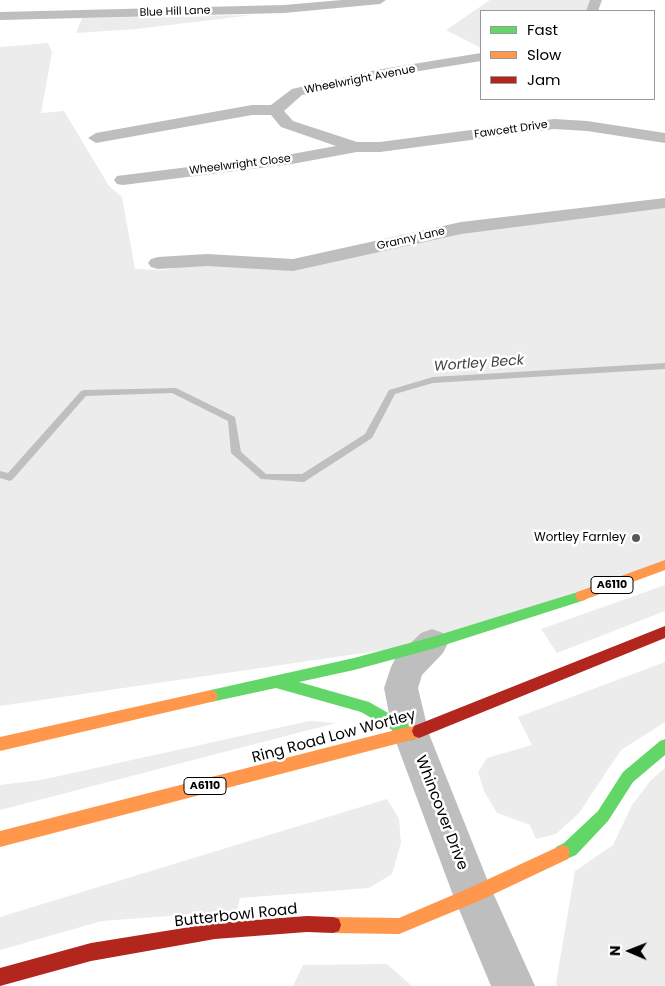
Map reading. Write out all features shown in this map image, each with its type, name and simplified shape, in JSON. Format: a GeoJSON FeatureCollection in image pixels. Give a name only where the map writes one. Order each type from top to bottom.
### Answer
{"type":"FeatureCollection","features":[{"type":"Feature","properties":{"kind":"main road","name":"A6110"},"geometry":{"type":"LineString","coordinates":[[0,744],[276,682],[432,644],[558,605],[665,565]]}},
{"type":"Feature","properties":{"kind":"main road","name":"Ring Road Low Wortley"},"geometry":{"type":"LineString","coordinates":[[0,838],[411,734],[665,632]]}},
{"type":"Feature","properties":{"kind":"main road","name":"A6110"},"geometry":{"type":"LineString","coordinates":[[276,682],[364,707],[411,734]]}},
{"type":"Feature","properties":{"kind":"main road","name":"Butterbowl Road"},"geometry":{"type":"LineString","coordinates":[[0,978],[91,952],[215,931],[307,924],[399,926],[473,895],[570,849],[603,816],[628,777],[665,746]]}},
{"type":"Feature","properties":{"kind":"street","name":"Blue Hill Lane"},"geometry":{"type":"LineString","coordinates":[[0,16],[284,8],[380,0]]}},
{"type":"Feature","properties":{"kind":"street","name":"Wheelwright Avenue"},"geometry":{"type":"LineString","coordinates":[[275,110],[297,92],[376,74],[480,57]]}},
{"type":"Feature","properties":{"kind":"street"},"geometry":{"type":"LineString","coordinates":[[96,138],[252,110],[275,110],[287,124],[356,147]]}},
{"type":"Feature","properties":{"kind":"street","name":"Fawcett Drive"},"geometry":{"type":"LineString","coordinates":[[356,147],[380,148],[554,124],[587,126],[665,138]]}},
{"type":"Feature","properties":{"kind":"street","name":"Wheelwright Close"},"geometry":{"type":"LineString","coordinates":[[123,180],[292,159],[356,147]]}},
{"type":"Feature","properties":{"kind":"street","name":"Granny Lane"},"geometry":{"type":"LineString","coordinates":[[158,263],[206,260],[293,266],[461,228],[665,203]]}},
{"type":"Feature","properties":{"kind":"street","name":"Whincover Drive"},"geometry":{"type":"LineString","coordinates":[[432,644],[408,667],[401,688],[411,734],[473,895],[513,986]]}},
{"type":"Feature","properties":{"kind":"shaded area"},"geometry":{"type":"Polygon","coordinates":[[[490,0],[596,0],[592,10],[480,10],[480,47],[446,30],[490,0]]]}},
{"type":"Feature","properties":{"kind":"shaded area"},"geometry":{"type":"Polygon","coordinates":[[[253,15],[136,29],[76,33],[82,18],[253,15]]]}},
{"type":"Feature","properties":{"kind":"shaded area"},"geometry":{"type":"Polygon","coordinates":[[[48,43],[52,52],[41,113],[64,111],[109,186],[122,197],[135,269],[165,270],[207,260],[293,265],[461,228],[665,203],[665,561],[432,643],[0,706],[0,47],[48,43]]]}},
{"type":"Feature","properties":{"kind":"shaded area"},"geometry":{"type":"Polygon","coordinates":[[[665,585],[665,611],[557,653],[541,629],[665,585]]]}},
{"type":"Feature","properties":{"kind":"shaded area"},"geometry":{"type":"Polygon","coordinates":[[[665,662],[665,722],[621,750],[579,813],[556,834],[536,839],[530,825],[497,813],[484,791],[478,772],[487,758],[532,745],[518,717],[665,662]]]}},
{"type":"Feature","properties":{"kind":"shaded area"},"geometry":{"type":"Polygon","coordinates":[[[309,721],[336,723],[0,810],[0,785],[41,780],[309,721]]]}},
{"type":"Feature","properties":{"kind":"shaded area"},"geometry":{"type":"Polygon","coordinates":[[[665,768],[665,986],[557,986],[575,871],[613,845],[632,805],[651,780],[665,768]]]}},
{"type":"Feature","properties":{"kind":"shaded area"},"geometry":{"type":"Polygon","coordinates":[[[387,799],[399,819],[401,843],[392,874],[369,888],[240,898],[237,911],[102,921],[0,950],[0,917],[387,799]]]}},
{"type":"Feature","properties":{"kind":"shaded area"},"geometry":{"type":"Polygon","coordinates":[[[387,964],[412,986],[293,986],[303,965],[387,964]]]}},
{"type":"Feature","properties":{"kind":"waterway","name":"Wortley Beck"},"geometry":{"type":"LineString","coordinates":[[0,474],[10,477],[84,393],[173,390],[232,419],[236,453],[264,477],[304,478],[369,436],[392,392],[433,380],[665,366]]}},
{"type":"Feature","properties":{"kind":"traffic: fast"},"geometry":{"type":"LineString","coordinates":[[211,696],[354,664],[432,643],[581,596]]}},
{"type":"Feature","properties":{"kind":"traffic: fast"},"geometry":{"type":"LineString","coordinates":[[280,683],[364,707],[411,734]]}},
{"type":"Feature","properties":{"kind":"traffic: fast"},"geometry":{"type":"LineString","coordinates":[[562,853],[570,849],[603,816],[628,777],[665,746]]}},
{"type":"Feature","properties":{"kind":"traffic: slow"},"geometry":{"type":"LineString","coordinates":[[581,596],[665,565]]}},
{"type":"Feature","properties":{"kind":"traffic: slow"},"geometry":{"type":"LineString","coordinates":[[0,744],[211,696]]}},
{"type":"Feature","properties":{"kind":"traffic: slow"},"geometry":{"type":"LineString","coordinates":[[0,839],[419,731]]}},
{"type":"Feature","properties":{"kind":"traffic: slow"},"geometry":{"type":"LineString","coordinates":[[333,925],[399,926],[473,895],[562,853]]}},
{"type":"Feature","properties":{"kind":"traffic: jam"},"geometry":{"type":"LineString","coordinates":[[419,731],[665,632]]}},
{"type":"Feature","properties":{"kind":"traffic: jam"},"geometry":{"type":"LineString","coordinates":[[0,977],[91,952],[215,931],[307,924],[333,925]]}},
{"type":"Feature","properties":{"kind":"place","name":"Wortley Farnley"},"geometry":{"type":"Point","coordinates":[636,538]}}]}
